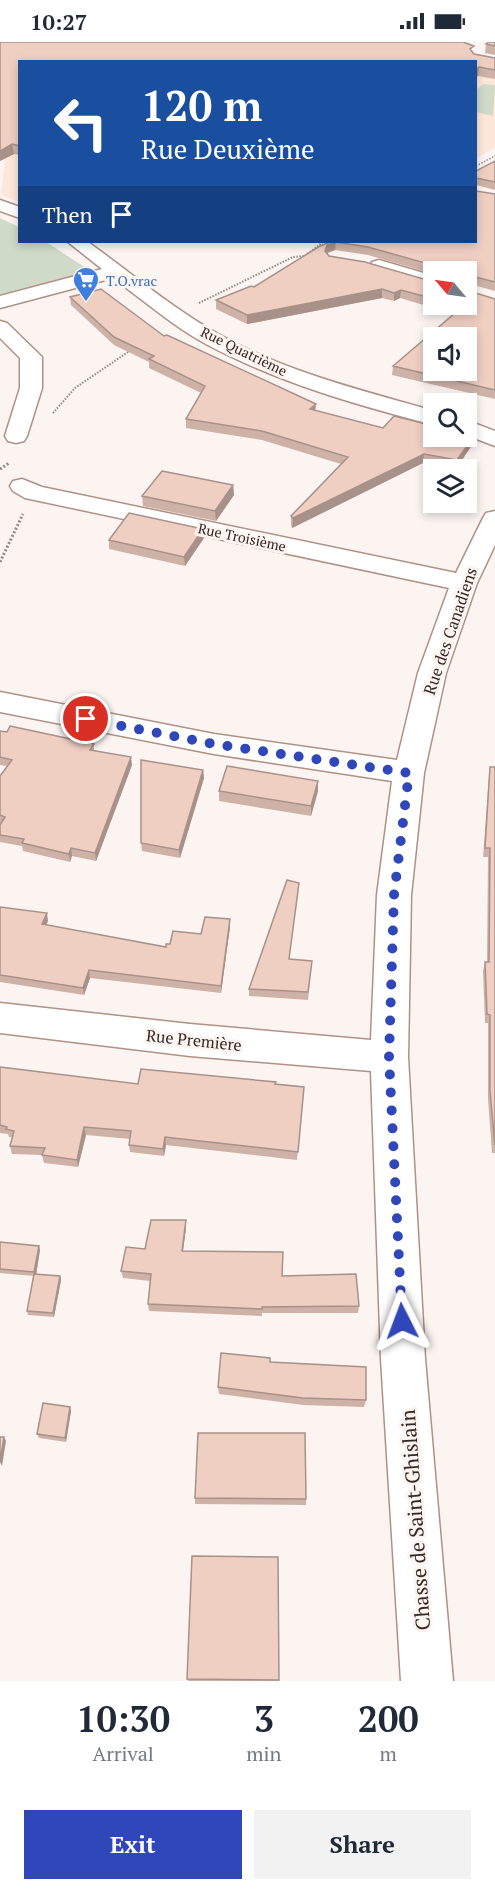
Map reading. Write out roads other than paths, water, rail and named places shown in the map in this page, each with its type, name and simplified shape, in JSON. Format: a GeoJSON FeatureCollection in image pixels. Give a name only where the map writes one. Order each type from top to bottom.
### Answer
{"type":"FeatureCollection","features":[{"type":"Feature","properties":{"kind":"street"},"geometry":{"type":"LineString","coordinates":[[0,205],[18,212]]}},
{"type":"Feature","properties":{"kind":"street","name":"Rue Quatrième"},"geometry":{"type":"LineString","coordinates":[[77,243],[212,339],[262,363],[323,386],[423,415]]}},
{"type":"Feature","properties":{"kind":"street"},"geometry":{"type":"LineString","coordinates":[[336,258],[367,263],[423,279]]}},
{"type":"Feature","properties":{"kind":"street"},"geometry":{"type":"LineString","coordinates":[[0,302],[117,271]]}},
{"type":"Feature","properties":{"kind":"street"},"geometry":{"type":"LineString","coordinates":[[0,327],[31,357],[31,388],[16,436]]}},
{"type":"Feature","properties":{"kind":"street"},"geometry":{"type":"LineString","coordinates":[[477,426],[495,427]]}},
{"type":"Feature","properties":{"kind":"street"},"geometry":{"type":"LineString","coordinates":[[477,431],[495,439]]}},
{"type":"Feature","properties":{"kind":"street","name":"Rue Troisième"},"geometry":{"type":"LineString","coordinates":[[28,489],[464,583]]}},
{"type":"Feature","properties":{"kind":"street","name":"Rue des Canadiens"},"geometry":{"type":"LineString","coordinates":[[403,1359],[389,1057],[394,895],[409,773],[432,673],[464,583],[495,518]]}},
{"type":"Feature","properties":{"kind":"street"},"geometry":{"type":"LineString","coordinates":[[0,702],[214,744],[409,773]]}},
{"type":"Feature","properties":{"kind":"street","name":"Rue Première"},"geometry":{"type":"LineString","coordinates":[[0,1018],[190,1040],[389,1057]]}},
{"type":"Feature","properties":{"kind":"street","name":"Chasse de Saint-Ghislain"},"geometry":{"type":"LineString","coordinates":[[403,1359],[428,1681]]}},
{"type":"Feature","properties":{"kind":"place","name":"T.O.vrac"},"geometry":{"type":"Point","coordinates":[86,303]}}]}
